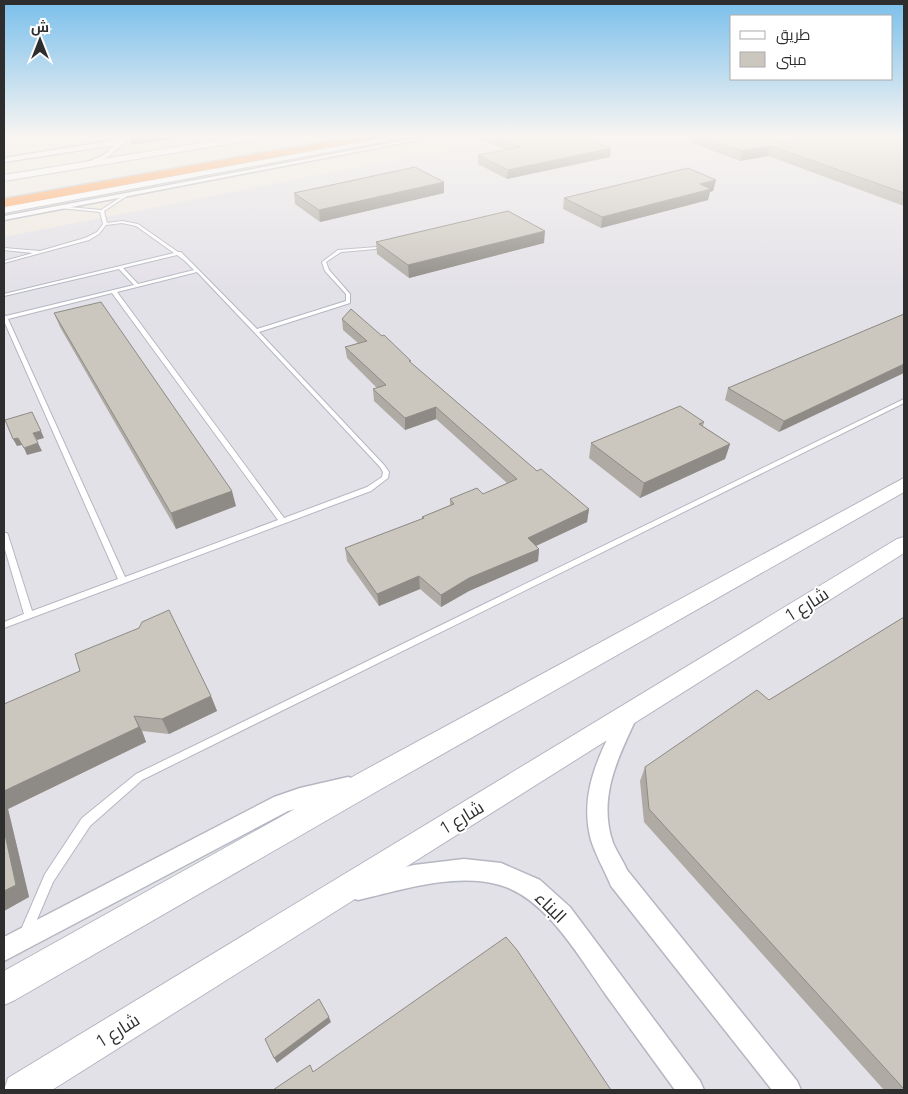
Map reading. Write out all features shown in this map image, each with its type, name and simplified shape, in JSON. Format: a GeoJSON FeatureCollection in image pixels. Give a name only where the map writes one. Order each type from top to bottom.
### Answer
{"type":"FeatureCollection","features":[{"type":"Feature","properties":{"kind":"highway"},"geometry":{"type":"LineString","coordinates":[[4,203],[92,187]]}},
{"type":"Feature","properties":{"kind":"street"},"geometry":{"type":"LineString","coordinates":[[4,210],[130,187]]}},
{"type":"Feature","properties":{"kind":"street"},"geometry":{"type":"LineString","coordinates":[[4,218],[165,187]]}},
{"type":"Feature","properties":{"kind":"street"},"geometry":{"type":"LineString","coordinates":[[4,990],[372,780],[904,484]]}},
{"type":"Feature","properties":{"kind":"street","name":"شارع 1"},"geometry":{"type":"LineString","coordinates":[[20,1090],[904,544]]}},
{"type":"Feature","properties":{"kind":"street"},"geometry":{"type":"LineString","coordinates":[[630,714],[605,761],[598,782],[596,809],[601,838],[619,878],[788,1090]]}},
{"type":"Feature","properties":{"kind":"street"},"geometry":{"type":"LineString","coordinates":[[4,949],[281,804],[300,797],[372,780]]}},
{"type":"Feature","properties":{"kind":"street","name":"البناء"},"geometry":{"type":"LineString","coordinates":[[335,895],[414,876],[464,870],[501,874],[532,888],[562,915],[691,1090]]}},
{"type":"Feature","properties":{"kind":"lane"},"geometry":{"type":"LineString","coordinates":[[59,208],[102,211],[112,202],[128,194]]}},
{"type":"Feature","properties":{"kind":"lane"},"geometry":{"type":"LineString","coordinates":[[102,211],[105,224]]}},
{"type":"Feature","properties":{"kind":"lane"},"geometry":{"type":"LineString","coordinates":[[4,262],[87,239],[98,232],[105,224],[122,222],[133,224],[179,254],[198,271],[386,472],[386,478],[378,484],[4,625]]}},
{"type":"Feature","properties":{"kind":"lane"},"geometry":{"type":"LineString","coordinates":[[256,331],[348,302],[348,294],[327,270],[324,262],[340,251],[375,248]]}},
{"type":"Feature","properties":{"kind":"lane"},"geometry":{"type":"LineString","coordinates":[[4,249],[42,253]]}},
{"type":"Feature","properties":{"kind":"lane"},"geometry":{"type":"LineString","coordinates":[[4,295],[179,254]]}},
{"type":"Feature","properties":{"kind":"lane"},"geometry":{"type":"LineString","coordinates":[[120,268],[137,286]]}},
{"type":"Feature","properties":{"kind":"lane"},"geometry":{"type":"LineString","coordinates":[[124,581],[4,317],[198,271]]}},
{"type":"Feature","properties":{"kind":"lane"},"geometry":{"type":"LineString","coordinates":[[114,292],[282,521]]}},
{"type":"Feature","properties":{"kind":"lane"},"geometry":{"type":"LineString","coordinates":[[23,938],[49,878],[86,822],[139,777],[904,401]]}},
{"type":"Feature","properties":{"kind":"lane"},"geometry":{"type":"LineString","coordinates":[[4,535],[29,616]]}},
{"type":"Feature","properties":{"kind":"shaded area"},"geometry":{"type":"Polygon","coordinates":[[[258,187],[904,187],[904,1090],[4,1090],[4,237],[258,187]]]}},
{"type":"Feature","properties":{"kind":"building"},"geometry":{"type":"Polygon","coordinates":[[[322,187],[421,187],[319,210],[294,193],[322,187]]]}},
{"type":"Feature","properties":{"kind":"building"},"geometry":{"type":"Polygon","coordinates":[[[609,187],[707,187],[711,189],[602,217],[564,198],[609,187]]]}},
{"type":"Feature","properties":{"kind":"building"},"geometry":{"type":"Polygon","coordinates":[[[887,187],[904,187],[904,193],[887,187]]]}},
{"type":"Feature","properties":{"kind":"building"},"geometry":{"type":"Polygon","coordinates":[[[508,211],[545,231],[408,265],[376,242],[508,211]]]}},
{"type":"Feature","properties":{"kind":"building"},"geometry":{"type":"Polygon","coordinates":[[[101,302],[232,491],[171,513],[54,313],[101,302]]]}},
{"type":"Feature","properties":{"kind":"building"},"geometry":{"type":"Polygon","coordinates":[[[351,309],[382,336],[384,335],[411,361],[409,361],[537,471],[541,469],[589,509],[528,538],[539,549],[469,578],[441,595],[419,576],[377,594],[345,548],[424,518],[422,517],[454,504],[450,499],[477,488],[483,494],[517,479],[436,407],[405,418],[373,389],[386,385],[345,347],[367,341],[342,319],[351,309]]]}},
{"type":"Feature","properties":{"kind":"building"},"geometry":{"type":"Polygon","coordinates":[[[904,314],[904,364],[784,421],[728,388],[904,314]]]}},
{"type":"Feature","properties":{"kind":"building"},"geometry":{"type":"Polygon","coordinates":[[[680,406],[704,422],[699,424],[730,444],[644,483],[591,443],[680,406]]]}},
{"type":"Feature","properties":{"kind":"building"},"geometry":{"type":"Polygon","coordinates":[[[32,412],[41,431],[33,433],[38,443],[24,448],[18,438],[13,439],[5,420],[32,412]]]}},
{"type":"Feature","properties":{"kind":"building"},"geometry":{"type":"Polygon","coordinates":[[[169,610],[211,696],[162,719],[134,716],[139,727],[4,791],[4,704],[80,671],[75,654],[139,628],[142,622],[169,610]]]}},
{"type":"Feature","properties":{"kind":"building"},"geometry":{"type":"Polygon","coordinates":[[[904,617],[904,1089],[649,809],[645,767],[757,690],[769,700],[904,617]]]}},
{"type":"Feature","properties":{"kind":"building"},"geometry":{"type":"Polygon","coordinates":[[[4,830],[16,885],[4,891],[4,830]]]}},
{"type":"Feature","properties":{"kind":"building"},"geometry":{"type":"Polygon","coordinates":[[[506,937],[517,950],[611,1090],[273,1090],[310,1065],[313,1072],[506,937]]]}},
{"type":"Feature","properties":{"kind":"building"},"geometry":{"type":"Polygon","coordinates":[[[319,999],[329,1017],[274,1058],[265,1039],[319,999]]]}}]}
